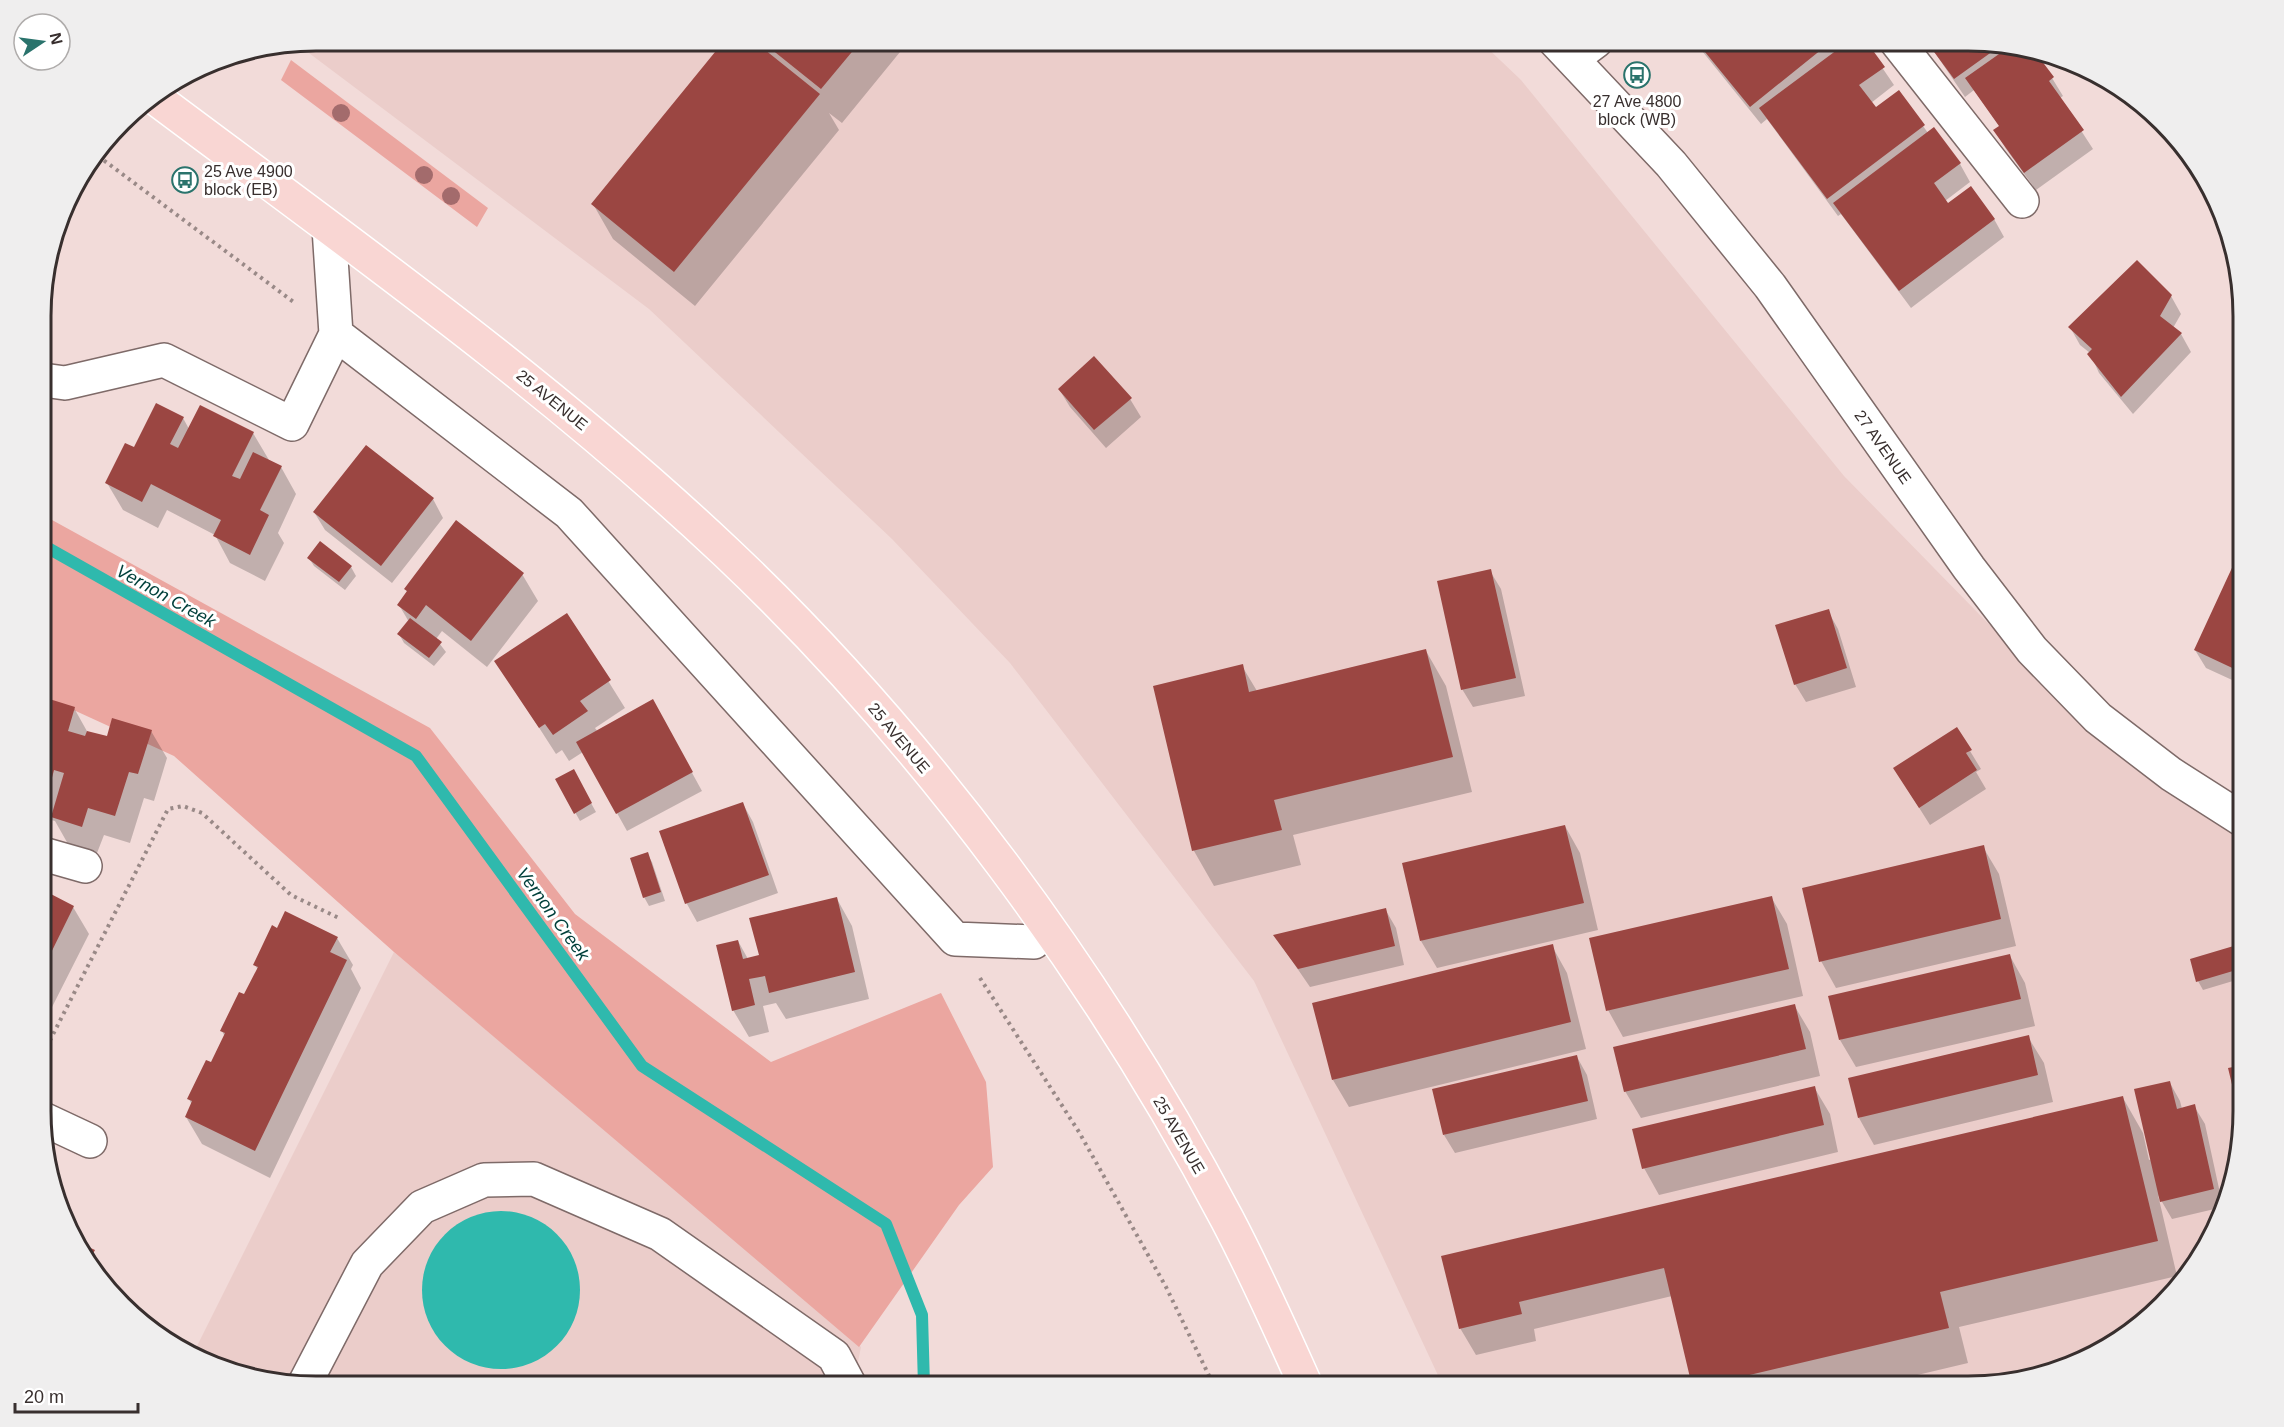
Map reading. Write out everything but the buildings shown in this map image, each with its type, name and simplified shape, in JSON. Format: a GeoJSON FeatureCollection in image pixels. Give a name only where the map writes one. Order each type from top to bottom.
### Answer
{"type":"FeatureCollection","features":[{"type":"Feature","properties":{"kind":"main road","name":"25 AVENUE"},"geometry":{"type":"LineString","coordinates":[[161,102],[508,365],[645,478],[728,554],[885,720],[969,821],[1050,932],[1129,1050],[1186,1144],[1228,1221],[1301,1376]]}},
{"type":"Feature","properties":{"kind":"street","name":"27 AVENUE"},"geometry":{"type":"LineString","coordinates":[[1578,51],[1770,286],[1969,568],[2032,650],[2098,718],[2171,774],[2233,814]]}},
{"type":"Feature","properties":{"kind":"street"},"geometry":{"type":"LineString","coordinates":[[1905,51],[2022,201]]}},
{"type":"Feature","properties":{"kind":"street"},"geometry":{"type":"LineString","coordinates":[[51,377],[164,360],[292,424],[336,334],[329,228]]}},
{"type":"Feature","properties":{"kind":"street"},"geometry":{"type":"LineString","coordinates":[[336,334],[569,513],[955,939],[1034,942]]}},
{"type":"Feature","properties":{"kind":"street"},"geometry":{"type":"LineString","coordinates":[[51,856],[86,866]]}},
{"type":"Feature","properties":{"kind":"street"},"geometry":{"type":"LineString","coordinates":[[52,1123],[90,1141]]}},
{"type":"Feature","properties":{"kind":"street"},"geometry":{"type":"LineString","coordinates":[[309,1376],[367,1264],[422,1207],[484,1180],[534,1179],[660,1234],[834,1356],[845,1376]]}},
{"type":"Feature","properties":{"kind":"path"},"geometry":{"type":"LineString","coordinates":[[103,160],[336,334]]}},
{"type":"Feature","properties":{"kind":"path"},"geometry":{"type":"LineString","coordinates":[[51,1038],[168,809],[183,806],[202,813],[291,895],[342,919]]}},
{"type":"Feature","properties":{"kind":"path"},"geometry":{"type":"LineString","coordinates":[[952,935],[1079,1132],[1166,1287],[1209,1376]]}},
{"type":"Feature","properties":{"kind":"shaded area"},"geometry":{"type":"Polygon","coordinates":[[[1491,51],[1521,80],[1844,476],[2115,753],[2233,827],[2231,1146],[2219,1196],[2197,1244],[2167,1286],[2143,1310],[2115,1331],[2069,1356],[2037,1367],[2003,1374],[1968,1376],[1438,1376],[1254,981],[1010,663],[892,539],[649,309],[307,52],[1491,51]]]}},
{"type":"Feature","properties":{"kind":"shaded area"},"geometry":{"type":"Polygon","coordinates":[[[291,60],[488,208],[477,227],[281,80],[291,60]]]}},
{"type":"Feature","properties":{"kind":"shaded area"},"geometry":{"type":"Polygon","coordinates":[[[51,519],[430,728],[575,914],[771,1062],[941,993],[986,1082],[993,1167],[959,1205],[859,1347],[394,952],[174,756],[51,700],[51,519]]]}},
{"type":"Feature","properties":{"kind":"shaded area"},"geometry":{"type":"Polygon","coordinates":[[[394,952],[861,1347],[855,1376],[316,1376],[281,1374],[247,1367],[196,1347],[394,952]]]}},
{"type":"Feature","properties":{"kind":"water"},"geometry":{"type":"Polygon","coordinates":[[[501,1211],[516,1212],[531,1217],[545,1224],[557,1234],[567,1246],[574,1260],[579,1275],[579,1305],[574,1320],[567,1334],[557,1346],[545,1356],[531,1363],[516,1368],[501,1369],[486,1368],[471,1363],[457,1356],[445,1346],[435,1334],[428,1320],[423,1305],[422,1290],[423,1275],[428,1260],[435,1246],[445,1234],[457,1224],[471,1217],[486,1212],[501,1211]]]}},
{"type":"Feature","properties":{"kind":"waterway","name":"Vernon Creek"},"geometry":{"type":"LineString","coordinates":[[51,550],[416,756],[642,1066],[886,1224],[922,1315],[924,1376]]}},
{"type":"Feature","properties":{"kind":"place","name":"27 Ave 4800 block (WB)"},"geometry":{"type":"Point","coordinates":[1637,75]}},
{"type":"Feature","properties":{"kind":"place","name":"25 Ave 4900 block (EB)"},"geometry":{"type":"Point","coordinates":[185,180]}}]}
